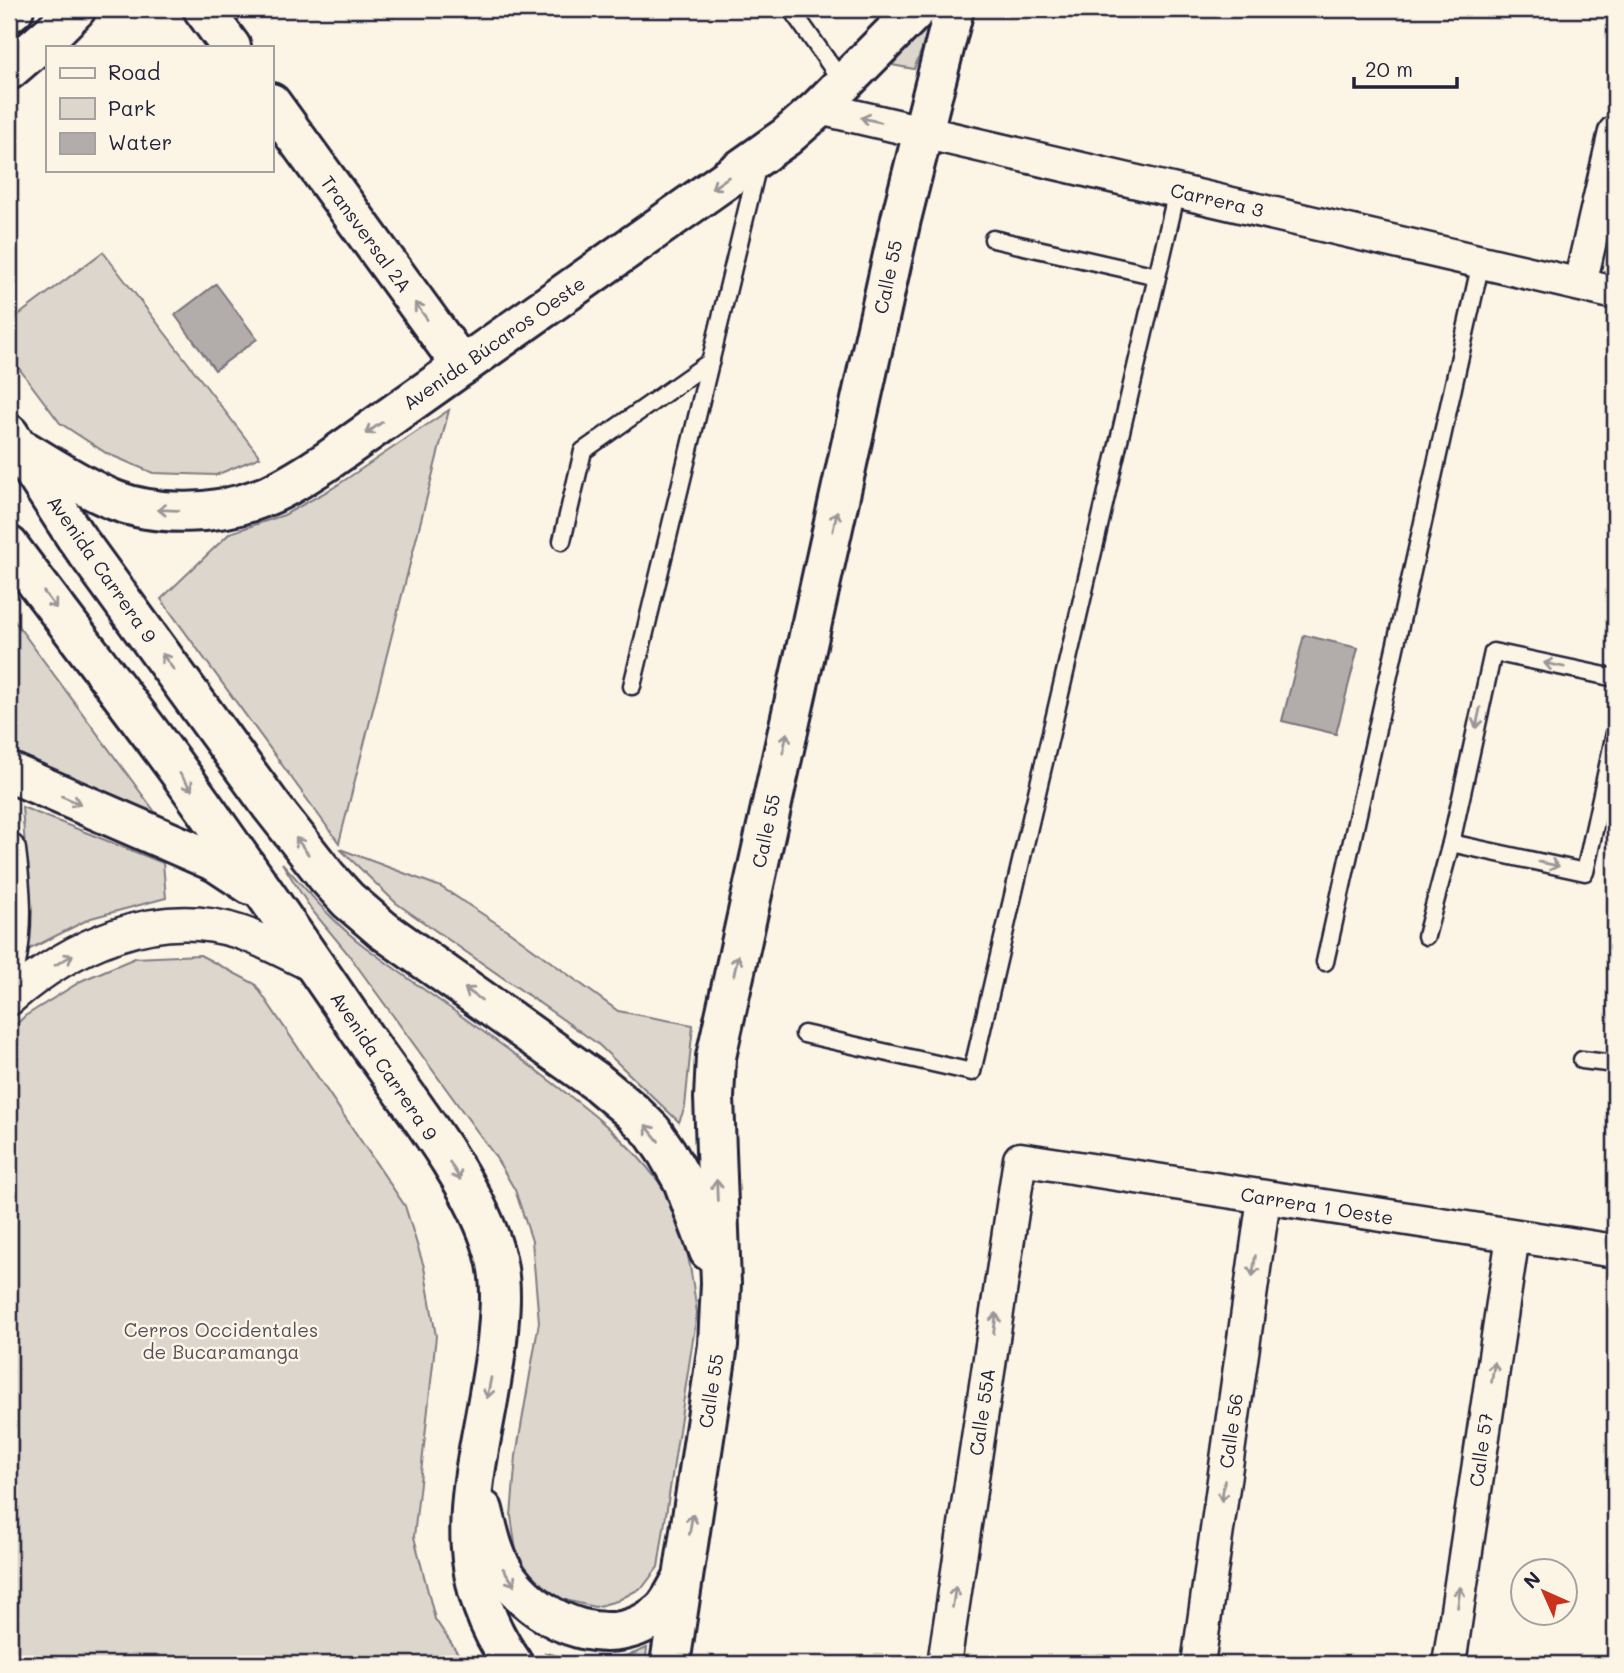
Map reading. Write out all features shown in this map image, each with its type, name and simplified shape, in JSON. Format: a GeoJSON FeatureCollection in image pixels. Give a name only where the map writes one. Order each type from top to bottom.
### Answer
{"type":"FeatureCollection","features":[{"type":"Feature","properties":{"kind":"main road"},"geometry":{"type":"LineString","coordinates":[[9,13],[14,9]]}},
{"type":"Feature","properties":{"kind":"main road"},"geometry":{"type":"LineString","coordinates":[[9,70],[64,21],[89,9]]}},
{"type":"Feature","properties":{"kind":"main road"},"geometry":{"type":"LineString","coordinates":[[203,9],[230,46]]}},
{"type":"Feature","properties":{"kind":"main road","name":"Avenida Búcaros Oeste"},"geometry":{"type":"LineString","coordinates":[[14,440],[79,484],[116,501],[153,509],[197,511],[260,499],[293,482],[786,137],[917,9]]}},
{"type":"Feature","properties":{"kind":"main road","name":"Calle 55"},"geometry":{"type":"LineString","coordinates":[[670,1664],[718,1345],[721,1283],[714,1098],[716,1057],[901,219],[954,9]]}},
{"type":"Feature","properties":{"kind":"main road","name":"Transversal 2A"},"geometry":{"type":"LineString","coordinates":[[273,106],[461,366]]}},
{"type":"Feature","properties":{"kind":"main road","name":"Avenida Carrera 9"},"geometry":{"type":"LineString","coordinates":[[14,440],[75,536],[279,816],[348,900],[383,930],[597,1082],[652,1131],[682,1181],[721,1283]]}},
{"type":"Feature","properties":{"kind":"main road","name":"Avenida Carrera 9"},"geometry":{"type":"LineString","coordinates":[[9,546],[181,775],[445,1155],[483,1218],[495,1253],[500,1286],[499,1323],[495,1360],[474,1467],[469,1520],[472,1567],[482,1610],[513,1664]]}},
{"type":"Feature","properties":{"kind":"main road"},"geometry":{"type":"LineString","coordinates":[[9,772],[216,862],[240,876],[265,896]]}},
{"type":"Feature","properties":{"kind":"main road"},"geometry":{"type":"LineString","coordinates":[[474,1467],[491,1545],[509,1580],[534,1605],[559,1622],[587,1631],[608,1633],[640,1627],[662,1611],[682,1580]]}},
{"type":"Feature","properties":{"kind":"street","name":"Carrera 3"},"geometry":{"type":"LineString","coordinates":[[831,95],[923,132],[1615,293]]}},
{"type":"Feature","properties":{"kind":"street"},"geometry":{"type":"LineString","coordinates":[[1580,284],[1615,132]]}},
{"type":"Feature","properties":{"kind":"street"},"geometry":{"type":"LineString","coordinates":[[9,849],[15,897],[15,920],[9,962]]}},
{"type":"Feature","properties":{"kind":"street"},"geometry":{"type":"LineString","coordinates":[[9,999],[51,968],[89,946],[123,932],[160,924],[202,923],[238,932],[317,968]]}},
{"type":"Feature","properties":{"kind":"street","name":"Carrera 1 Oeste"},"geometry":{"type":"LineString","coordinates":[[1020,1159],[1615,1251]]}},
{"type":"Feature","properties":{"kind":"street","name":"Calle 55A"},"geometry":{"type":"LineString","coordinates":[[944,1664],[1020,1159]]}},
{"type":"Feature","properties":{"kind":"street","name":"Calle 56"},"geometry":{"type":"LineString","coordinates":[[1198,1664],[1264,1198]]}},
{"type":"Feature","properties":{"kind":"street","name":"Calle 57"},"geometry":{"type":"LineString","coordinates":[[1449,1664],[1513,1236]]}},
{"type":"Feature","properties":{"kind":"lane"},"geometry":{"type":"LineString","coordinates":[[791,9],[831,95]]}},
{"type":"Feature","properties":{"kind":"lane"},"geometry":{"type":"LineString","coordinates":[[632,686],[760,155]]}},
{"type":"Feature","properties":{"kind":"lane"},"geometry":{"type":"LineString","coordinates":[[804,1034],[972,1072],[1177,191]]}},
{"type":"Feature","properties":{"kind":"lane"},"geometry":{"type":"LineString","coordinates":[[993,239],[1157,276]]}},
{"type":"Feature","properties":{"kind":"lane"},"geometry":{"type":"LineString","coordinates":[[1325,962],[1481,262]]}},
{"type":"Feature","properties":{"kind":"lane"},"geometry":{"type":"LineString","coordinates":[[562,541],[583,451],[711,361]]}},
{"type":"Feature","properties":{"kind":"lane"},"geometry":{"type":"LineString","coordinates":[[1426,936],[1451,843],[1493,652],[1615,678]]}},
{"type":"Feature","properties":{"kind":"lane"},"geometry":{"type":"LineString","coordinates":[[1451,843],[1585,872],[1615,733]]}},
{"type":"Feature","properties":{"kind":"lane"},"geometry":{"type":"LineString","coordinates":[[1582,1060],[1615,1064]]}},
{"type":"Feature","properties":{"kind":"green space"},"geometry":{"type":"Polygon","coordinates":[[[935,16],[914,69],[892,65],[935,16]]]}},
{"type":"Feature","properties":{"kind":"green space"},"geometry":{"type":"Polygon","coordinates":[[[103,252],[260,457],[216,475],[153,473],[106,453],[60,423],[9,355],[9,322],[103,252]]]}},
{"type":"Feature","properties":{"kind":"green space"},"geometry":{"type":"Polygon","coordinates":[[[449,410],[339,843],[161,599],[230,533],[284,515],[333,488],[449,410]]]}},
{"type":"Feature","properties":{"kind":"green space"},"geometry":{"type":"Polygon","coordinates":[[[10,615],[158,816],[15,754],[10,615]]]}},
{"type":"Feature","properties":{"kind":"green space"},"geometry":{"type":"Polygon","coordinates":[[[22,807],[163,863],[166,898],[91,918],[26,951],[29,899],[22,807]]]}},
{"type":"Feature","properties":{"kind":"green space"},"geometry":{"type":"Polygon","coordinates":[[[340,849],[441,887],[510,932],[618,1011],[693,1025],[685,1107],[679,1122],[598,1044],[396,903],[340,849]]]}},
{"type":"Feature","properties":{"kind":"green space"},"geometry":{"type":"Polygon","coordinates":[[[282,863],[353,937],[523,1060],[605,1125],[646,1166],[675,1211],[689,1261],[697,1313],[658,1567],[643,1587],[617,1601],[595,1607],[565,1600],[537,1584],[517,1558],[511,1516],[516,1456],[539,1322],[532,1241],[515,1190],[495,1156],[349,955],[311,909],[282,863]]]}},
{"type":"Feature","properties":{"kind":"green space","name":"Cerros Occidentales de Bucaramanga"},"geometry":{"type":"Polygon","coordinates":[[[200,955],[255,984],[405,1206],[424,1267],[436,1336],[414,1537],[435,1619],[465,1664],[9,1664],[9,1031],[25,1016],[83,980],[135,958],[200,955]]]}},
{"type":"Feature","properties":{"kind":"green space"},"geometry":{"type":"Polygon","coordinates":[[[647,1648],[645,1664],[555,1664],[546,1653],[597,1661],[634,1654],[647,1648]]]}},
{"type":"Feature","properties":{"kind":"water"},"geometry":{"type":"Polygon","coordinates":[[[216,284],[257,339],[215,370],[175,315],[216,284]]]}},
{"type":"Feature","properties":{"kind":"water"},"geometry":{"type":"Polygon","coordinates":[[[1304,635],[1358,648],[1336,734],[1282,721],[1304,635]]]}}]}
